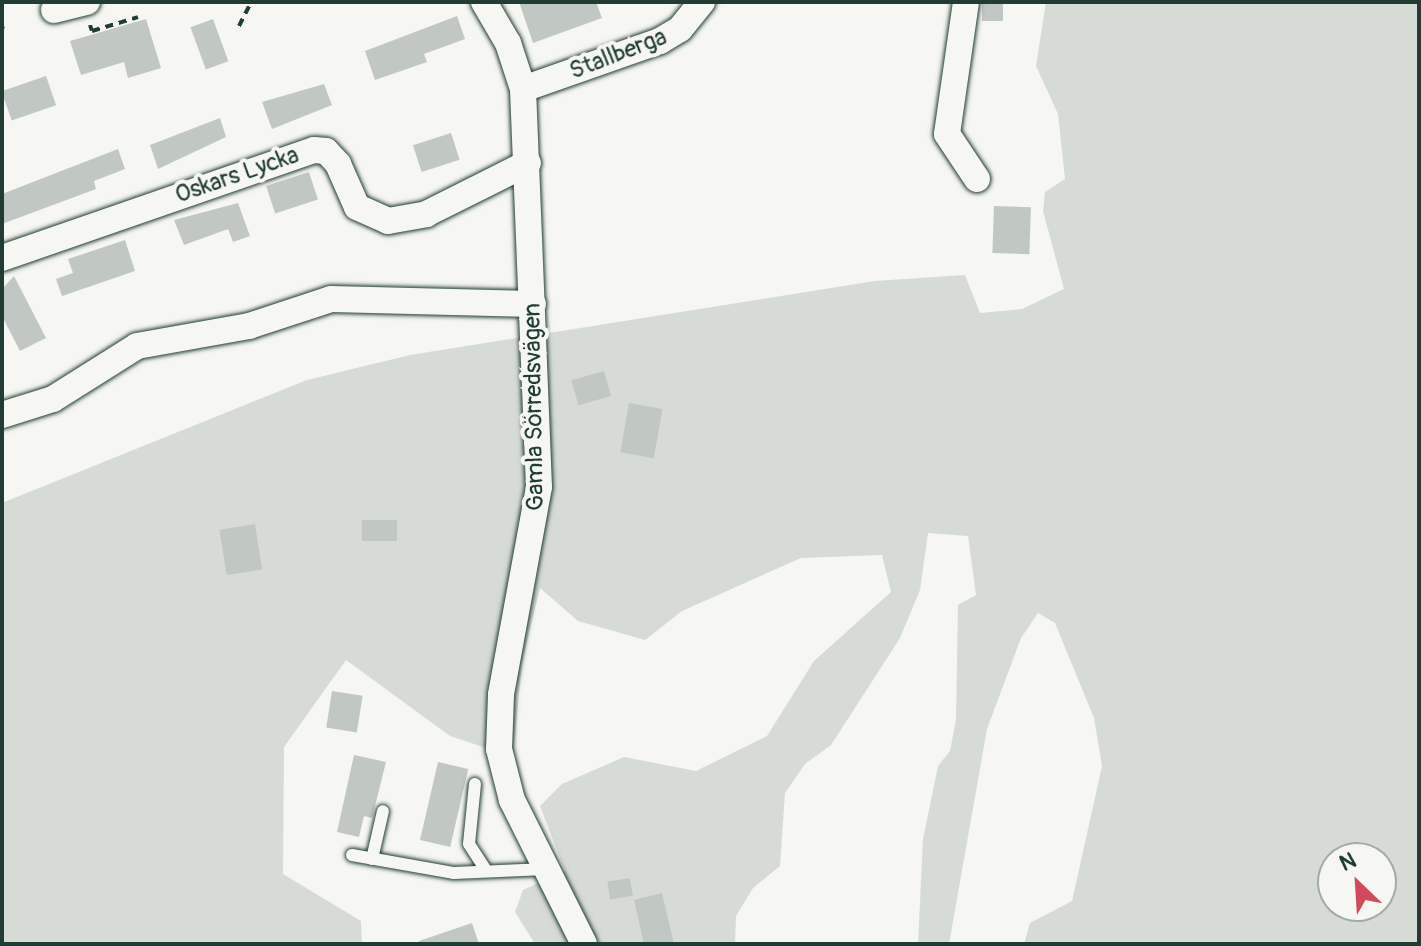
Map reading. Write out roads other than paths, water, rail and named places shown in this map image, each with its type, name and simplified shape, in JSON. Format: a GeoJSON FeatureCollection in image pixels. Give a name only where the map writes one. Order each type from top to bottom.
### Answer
{"type":"FeatureCollection","features":[{"type":"Feature","properties":{"kind":"street"},"geometry":{"type":"LineString","coordinates":[[54,10],[85,2]]}},
{"type":"Feature","properties":{"kind":"street","name":"Gamla Sörredsvägen"},"geometry":{"type":"LineString","coordinates":[[484,2],[508,43],[523,89],[539,487],[501,695],[499,749],[512,800],[584,944]]}},
{"type":"Feature","properties":{"kind":"street","name":"Stallberga"},"geometry":{"type":"LineString","coordinates":[[523,89],[660,41],[680,29],[702,2]]}},
{"type":"Feature","properties":{"kind":"street"},"geometry":{"type":"LineString","coordinates":[[966,2],[947,134],[977,179]]}},
{"type":"Feature","properties":{"kind":"street","name":"Oskars Lycka"},"geometry":{"type":"LineString","coordinates":[[2,258],[314,150],[326,151],[338,164],[357,207],[388,221],[426,214],[528,163]]}},
{"type":"Feature","properties":{"kind":"street"},"geometry":{"type":"LineString","coordinates":[[2,415],[53,399],[137,346],[249,326],[331,299],[533,304]]}},
{"type":"Feature","properties":{"kind":"lane"},"geometry":{"type":"LineString","coordinates":[[475,784],[469,844],[485,869]]}},
{"type":"Feature","properties":{"kind":"lane"},"geometry":{"type":"LineString","coordinates":[[372,859],[383,811]]}},
{"type":"Feature","properties":{"kind":"lane"},"geometry":{"type":"LineString","coordinates":[[352,855],[454,873],[485,869],[546,869]]}}]}
